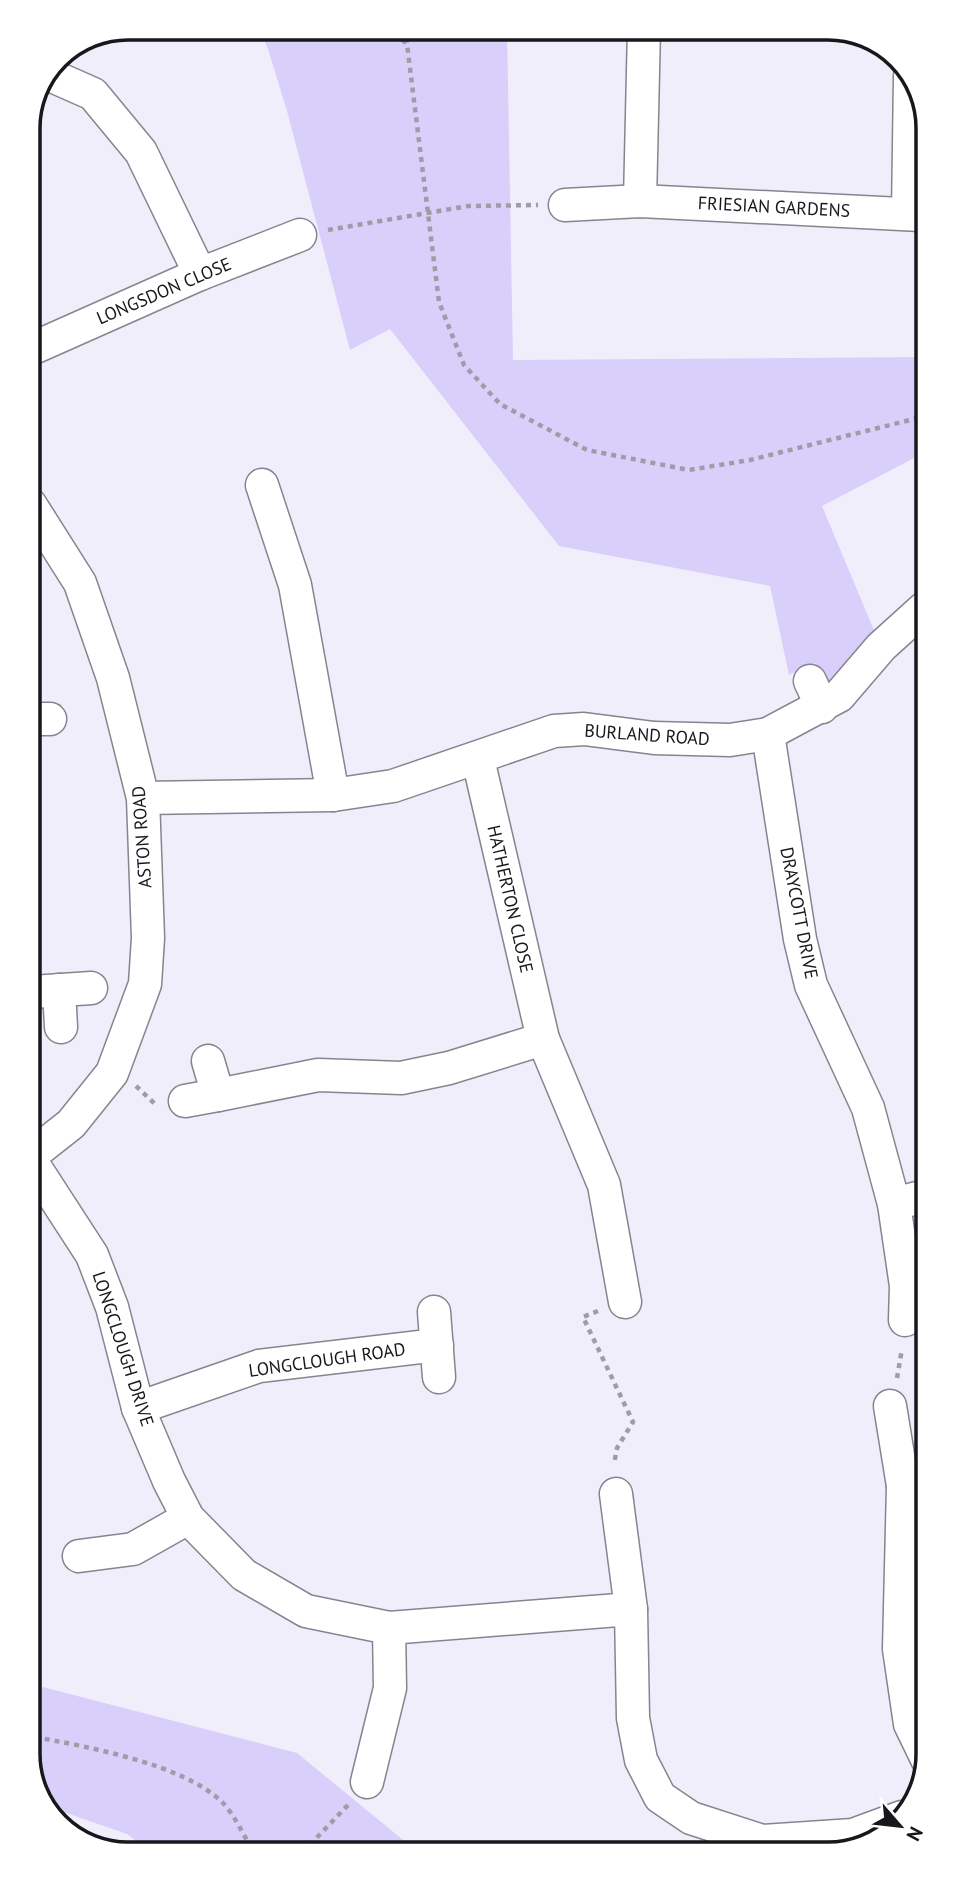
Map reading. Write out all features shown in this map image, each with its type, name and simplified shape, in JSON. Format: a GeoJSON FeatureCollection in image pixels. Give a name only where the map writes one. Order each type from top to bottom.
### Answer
{"type":"FeatureCollection","features":[{"type":"Feature","properties":{"kind":"street"},"geometry":{"type":"LineString","coordinates":[[640,201],[644,40]]}},
{"type":"Feature","properties":{"kind":"street"},"geometry":{"type":"LineString","coordinates":[[56,78],[93,94],[141,152],[200,274]]}},
{"type":"Feature","properties":{"kind":"street","name":"FRIESIAN GARDENS"},"geometry":{"type":"LineString","coordinates":[[565,205],[640,201],[915,214],[911,100]]}},
{"type":"Feature","properties":{"kind":"street","name":"LONGSDON CLOSE"},"geometry":{"type":"LineString","coordinates":[[40,345],[200,274],[300,235]]}},
{"type":"Feature","properties":{"kind":"street"},"geometry":{"type":"LineString","coordinates":[[262,485],[295,585],[333,795]]}},
{"type":"Feature","properties":{"kind":"street","name":"ASTON ROAD"},"geometry":{"type":"LineString","coordinates":[[40,519],[79,583],[113,678],[143,798],[148,938],[145,984],[112,1073],[71,1124],[40,1148]]}},
{"type":"Feature","properties":{"kind":"street","name":"BURLAND ROAD"},"geometry":{"type":"LineString","coordinates":[[143,798],[333,795],[393,786],[554,731],[584,729],[654,738],[730,740],[768,734],[816,694],[839,696],[881,647],[916,615]]}},
{"type":"Feature","properties":{"kind":"street","name":"DRAYCOTT DRIVE"},"geometry":{"type":"LineString","coordinates":[[768,734],[800,939],[811,985],[868,1108],[916,1286],[905,1320]]}},
{"type":"Feature","properties":{"kind":"street","name":"HATHERTON CLOSE"},"geometry":{"type":"LineString","coordinates":[[478,759],[543,1039],[604,1185],[625,1302]]}},
{"type":"Feature","properties":{"kind":"street"},"geometry":{"type":"LineString","coordinates":[[61,1027],[45,991],[91,988]]}},
{"type":"Feature","properties":{"kind":"street"},"geometry":{"type":"LineString","coordinates":[[185,1101],[318,1075],[401,1078],[449,1068],[543,1039]]}},
{"type":"Feature","properties":{"kind":"street"},"geometry":{"type":"LineString","coordinates":[[208,1061],[218,1095]]}},
{"type":"Feature","properties":{"kind":"street","name":"LONGCLOUGH DRIVE"},"geometry":{"type":"LineString","coordinates":[[40,1175],[92,1255],[111,1307],[138,1408],[188,1518],[244,1575],[306,1611],[390,1628],[631,1609]]}},
{"type":"Feature","properties":{"kind":"street"},"geometry":{"type":"LineString","coordinates":[[894,1204],[916,1198]]}},
{"type":"Feature","properties":{"kind":"street"},"geometry":{"type":"LineString","coordinates":[[434,1312],[439,1377]]}},
{"type":"Feature","properties":{"kind":"street","name":"LONGCLOUGH ROAD"},"geometry":{"type":"LineString","coordinates":[[138,1408],[259,1366],[437,1345]]}},
{"type":"Feature","properties":{"kind":"street"},"geometry":{"type":"LineString","coordinates":[[890,1406],[915,1483],[900,1649],[911,1724],[916,1735]]}},
{"type":"Feature","properties":{"kind":"street"},"geometry":{"type":"LineString","coordinates":[[616,1494],[631,1609],[633,1718],[641,1760],[660,1797],[691,1818],[762,1841],[853,1835],[865,1831]]}},
{"type":"Feature","properties":{"kind":"street"},"geometry":{"type":"LineString","coordinates":[[79,1556],[133,1549],[188,1518]]}},
{"type":"Feature","properties":{"kind":"street"},"geometry":{"type":"LineString","coordinates":[[367,1782],[390,1688],[390,1628]]}},
{"type":"Feature","properties":{"kind":"path"},"geometry":{"type":"LineString","coordinates":[[403,40],[407,43]]}},
{"type":"Feature","properties":{"kind":"path"},"geometry":{"type":"LineString","coordinates":[[407,40],[439,302],[464,365],[500,404],[587,450],[689,470],[750,460],[916,419]]}},
{"type":"Feature","properties":{"kind":"path"},"geometry":{"type":"LineString","coordinates":[[300,235],[468,206],[565,205]]}},
{"type":"Feature","properties":{"kind":"path"},"geometry":{"type":"LineString","coordinates":[[112,1073],[133,1080],[141,1093],[163,1108],[185,1101]]}},
{"type":"Feature","properties":{"kind":"path"},"geometry":{"type":"LineString","coordinates":[[616,1494],[617,1448],[633,1422],[583,1317],[625,1302]]}},
{"type":"Feature","properties":{"kind":"path"},"geometry":{"type":"LineString","coordinates":[[890,1406],[901,1367],[905,1320]]}},
{"type":"Feature","properties":{"kind":"path"},"geometry":{"type":"LineString","coordinates":[[40,1738],[89,1747],[172,1771],[222,1802],[247,1842]]}},
{"type":"Feature","properties":{"kind":"path"},"geometry":{"type":"LineString","coordinates":[[312,1842],[367,1782]]}},
{"type":"Feature","properties":{"kind":"shaded area"},"geometry":{"type":"Polygon","coordinates":[[[264,40],[507,40],[513,360],[916,357],[916,457],[822,506],[881,647],[829,702],[816,663],[789,675],[770,586],[559,546],[390,329],[350,350],[264,40]]]}},
{"type":"Feature","properties":{"kind":"shaded area"},"geometry":{"type":"Polygon","coordinates":[[[40,1686],[297,1753],[406,1842],[138,1842],[127,1834],[62,1812],[52,1798],[42,1771],[40,1754],[40,1686]]]}}]}
